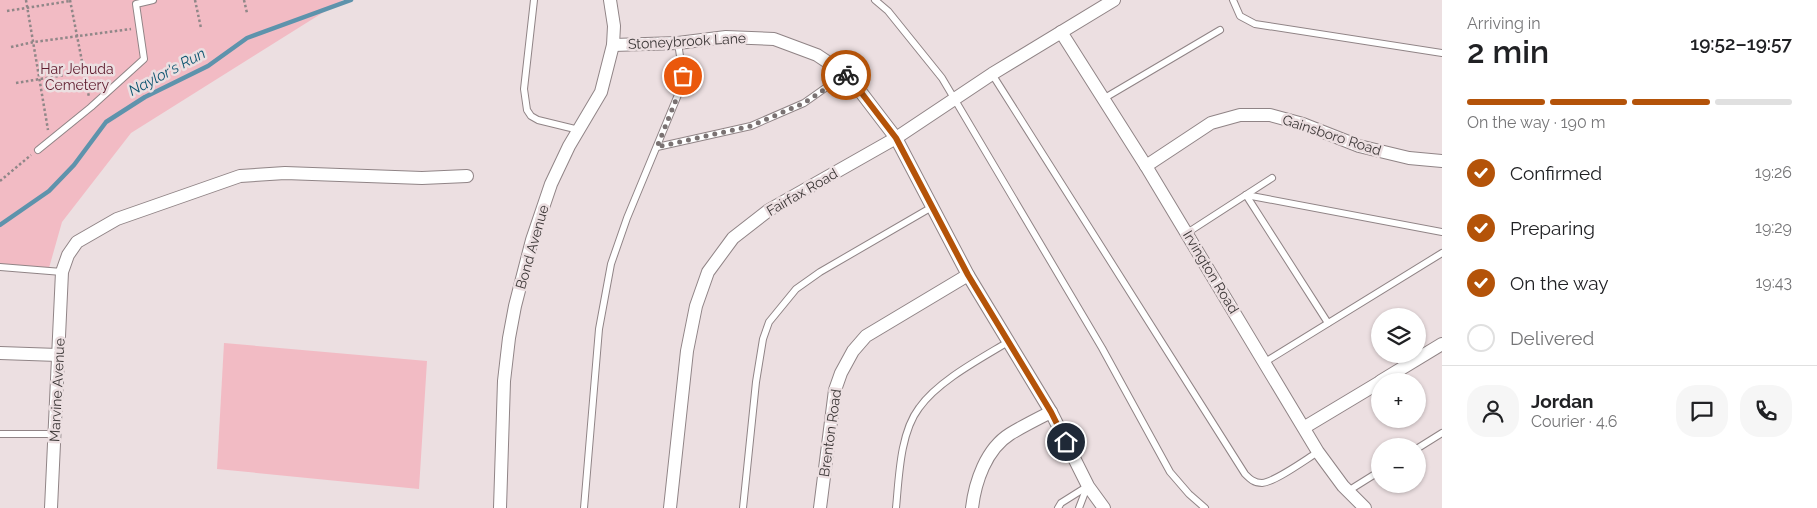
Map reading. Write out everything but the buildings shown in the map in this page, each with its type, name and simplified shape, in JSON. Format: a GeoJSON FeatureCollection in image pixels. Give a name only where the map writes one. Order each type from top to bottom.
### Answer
{"type":"FeatureCollection","features":[{"type":"Feature","properties":{"kind":"street","name":"Bond Avenue"},"geometry":{"type":"LineString","coordinates":[[500,508],[504,381],[510,330],[532,240],[560,164],[601,92],[612,45],[614,26],[610,0]]}},
{"type":"Feature","properties":{"kind":"street","name":"Fairfax Road"},"geometry":{"type":"LineString","coordinates":[[670,508],[687,351],[696,306],[708,272],[733,238],[769,210],[896,138],[954,98],[1114,0]]}},
{"type":"Feature","properties":{"kind":"street","name":"Irvington Road"},"geometry":{"type":"LineString","coordinates":[[1061,32],[1187,233],[1305,427],[1318,452],[1348,491],[1365,508]]}},
{"type":"Feature","properties":{"kind":"street","name":"Stoneybrook Lane"},"geometry":{"type":"LineString","coordinates":[[612,45],[678,43],[726,37],[774,39],[817,55],[845,74],[896,138],[968,275],[1051,412],[1088,486],[1104,508]]}},
{"type":"Feature","properties":{"kind":"street","name":"Gainsboro Road"},"geometry":{"type":"LineString","coordinates":[[1146,166],[1210,123],[1240,115],[1270,115],[1303,124],[1359,146],[1409,158],[1442,161]]}},
{"type":"Feature","properties":{"kind":"street"},"geometry":{"type":"LineString","coordinates":[[62,272],[68,255],[78,242],[117,219],[240,176],[285,173],[422,178],[467,176]]}},
{"type":"Feature","properties":{"kind":"street","name":"Marvine Avenue"},"geometry":{"type":"LineString","coordinates":[[51,508],[62,272]]}},
{"type":"Feature","properties":{"kind":"street","name":"Brenton Road"},"geometry":{"type":"LineString","coordinates":[[820,508],[835,390],[841,372],[852,351],[866,336],[968,275]]}},
{"type":"Feature","properties":{"kind":"street"},"geometry":{"type":"LineString","coordinates":[[1395,373],[1442,344]]}},
{"type":"Feature","properties":{"kind":"street"},"geometry":{"type":"LineString","coordinates":[[0,353],[58,355]]}},
{"type":"Feature","properties":{"kind":"street"},"geometry":{"type":"LineString","coordinates":[[1305,427],[1371,387]]}},
{"type":"Feature","properties":{"kind":"street"},"geometry":{"type":"LineString","coordinates":[[972,508],[980,475],[986,461],[996,446],[1008,435],[1051,412]]}},
{"type":"Feature","properties":{"kind":"lane"},"geometry":{"type":"LineString","coordinates":[[38,150],[91,108],[144,59],[136,2],[153,0]]}},
{"type":"Feature","properties":{"kind":"lane"},"geometry":{"type":"LineString","coordinates":[[534,0],[524,89],[527,110],[531,116],[538,120],[579,130]]}},
{"type":"Feature","properties":{"kind":"lane"},"geometry":{"type":"LineString","coordinates":[[875,0],[888,11],[942,78],[1097,340],[1170,472],[1189,494],[1205,508]]}},
{"type":"Feature","properties":{"kind":"lane"},"geometry":{"type":"LineString","coordinates":[[1233,0],[1240,16],[1254,24],[1442,53]]}},
{"type":"Feature","properties":{"kind":"lane"},"geometry":{"type":"LineString","coordinates":[[1104,99],[1220,30]]}},
{"type":"Feature","properties":{"kind":"lane"},"geometry":{"type":"LineString","coordinates":[[584,508],[599,329],[611,264],[680,90],[683,76],[678,43]]}},
{"type":"Feature","properties":{"kind":"lane"},"geometry":{"type":"LineString","coordinates":[[657,147],[751,126],[804,103],[845,74]]}},
{"type":"Feature","properties":{"kind":"lane"},"geometry":{"type":"LineString","coordinates":[[992,74],[1245,474],[1252,481],[1261,483],[1271,480],[1318,452]]}},
{"type":"Feature","properties":{"kind":"lane"},"geometry":{"type":"LineString","coordinates":[[1187,233],[1272,178]]}},
{"type":"Feature","properties":{"kind":"lane"},"geometry":{"type":"LineString","coordinates":[[1246,195],[1442,232]]}},
{"type":"Feature","properties":{"kind":"lane"},"geometry":{"type":"LineString","coordinates":[[1246,195],[1328,323]]}},
{"type":"Feature","properties":{"kind":"lane"},"geometry":{"type":"LineString","coordinates":[[743,508],[756,382],[763,339],[769,322],[796,289],[804,283],[932,207]]}},
{"type":"Feature","properties":{"kind":"lane"},"geometry":{"type":"LineString","coordinates":[[1265,362],[1442,253]]}},
{"type":"Feature","properties":{"kind":"lane"},"geometry":{"type":"LineString","coordinates":[[0,267],[62,272]]}},
{"type":"Feature","properties":{"kind":"lane"},"geometry":{"type":"LineString","coordinates":[[896,508],[908,430],[918,409],[930,395],[962,370],[1008,342]]}},
{"type":"Feature","properties":{"kind":"lane"},"geometry":{"type":"LineString","coordinates":[[1426,443],[1442,433]]}},
{"type":"Feature","properties":{"kind":"lane"},"geometry":{"type":"LineString","coordinates":[[0,434],[54,434]]}},
{"type":"Feature","properties":{"kind":"lane"},"geometry":{"type":"LineString","coordinates":[[1348,491],[1371,477]]}},
{"type":"Feature","properties":{"kind":"lane"},"geometry":{"type":"LineString","coordinates":[[1058,508],[1061,503],[1088,486]]}},
{"type":"Feature","properties":{"kind":"lane"},"geometry":{"type":"LineString","coordinates":[[1079,508],[1088,486]]}},
{"type":"Feature","properties":{"kind":"path"},"geometry":{"type":"LineString","coordinates":[[26,0],[50,141]]}},
{"type":"Feature","properties":{"kind":"path"},"geometry":{"type":"LineString","coordinates":[[7,10],[70,0],[91,108]]}},
{"type":"Feature","properties":{"kind":"path"},"geometry":{"type":"LineString","coordinates":[[195,0],[201,28]]}},
{"type":"Feature","properties":{"kind":"path"},"geometry":{"type":"LineString","coordinates":[[244,0],[247,13]]}},
{"type":"Feature","properties":{"kind":"path"},"geometry":{"type":"LineString","coordinates":[[11,47],[34,42],[140,28]]}},
{"type":"Feature","properties":{"kind":"path"},"geometry":{"type":"LineString","coordinates":[[16,83],[83,72]]}},
{"type":"Feature","properties":{"kind":"path"},"geometry":{"type":"LineString","coordinates":[[0,181],[38,150]]}},
{"type":"Feature","properties":{"kind":"green space","name":"Har Jehuda Cemetery"},"geometry":{"type":"Polygon","coordinates":[[[0,0],[343,0],[131,133],[62,222],[49,268],[0,265],[0,0]]]}},
{"type":"Feature","properties":{"kind":"green space"},"geometry":{"type":"Polygon","coordinates":[[[224,343],[427,361],[419,489],[217,469],[224,343]]]}},
{"type":"Feature","properties":{"kind":"waterway","name":"Naylor's Run"},"geometry":{"type":"LineString","coordinates":[[0,225],[49,191],[74,165],[106,122],[145,97],[208,66],[247,38],[351,0]]}},
{"type":"Feature","properties":{"kind":"way so far"},"geometry":{"type":"LineString","coordinates":[[683,76],[680,90],[657,147],[751,126],[804,103],[846,75]]}},
{"type":"Feature","properties":{"kind":"route"},"geometry":{"type":"LineString","coordinates":[[846,75],[896,138],[968,275],[1051,412],[1066,442]]}}]}
